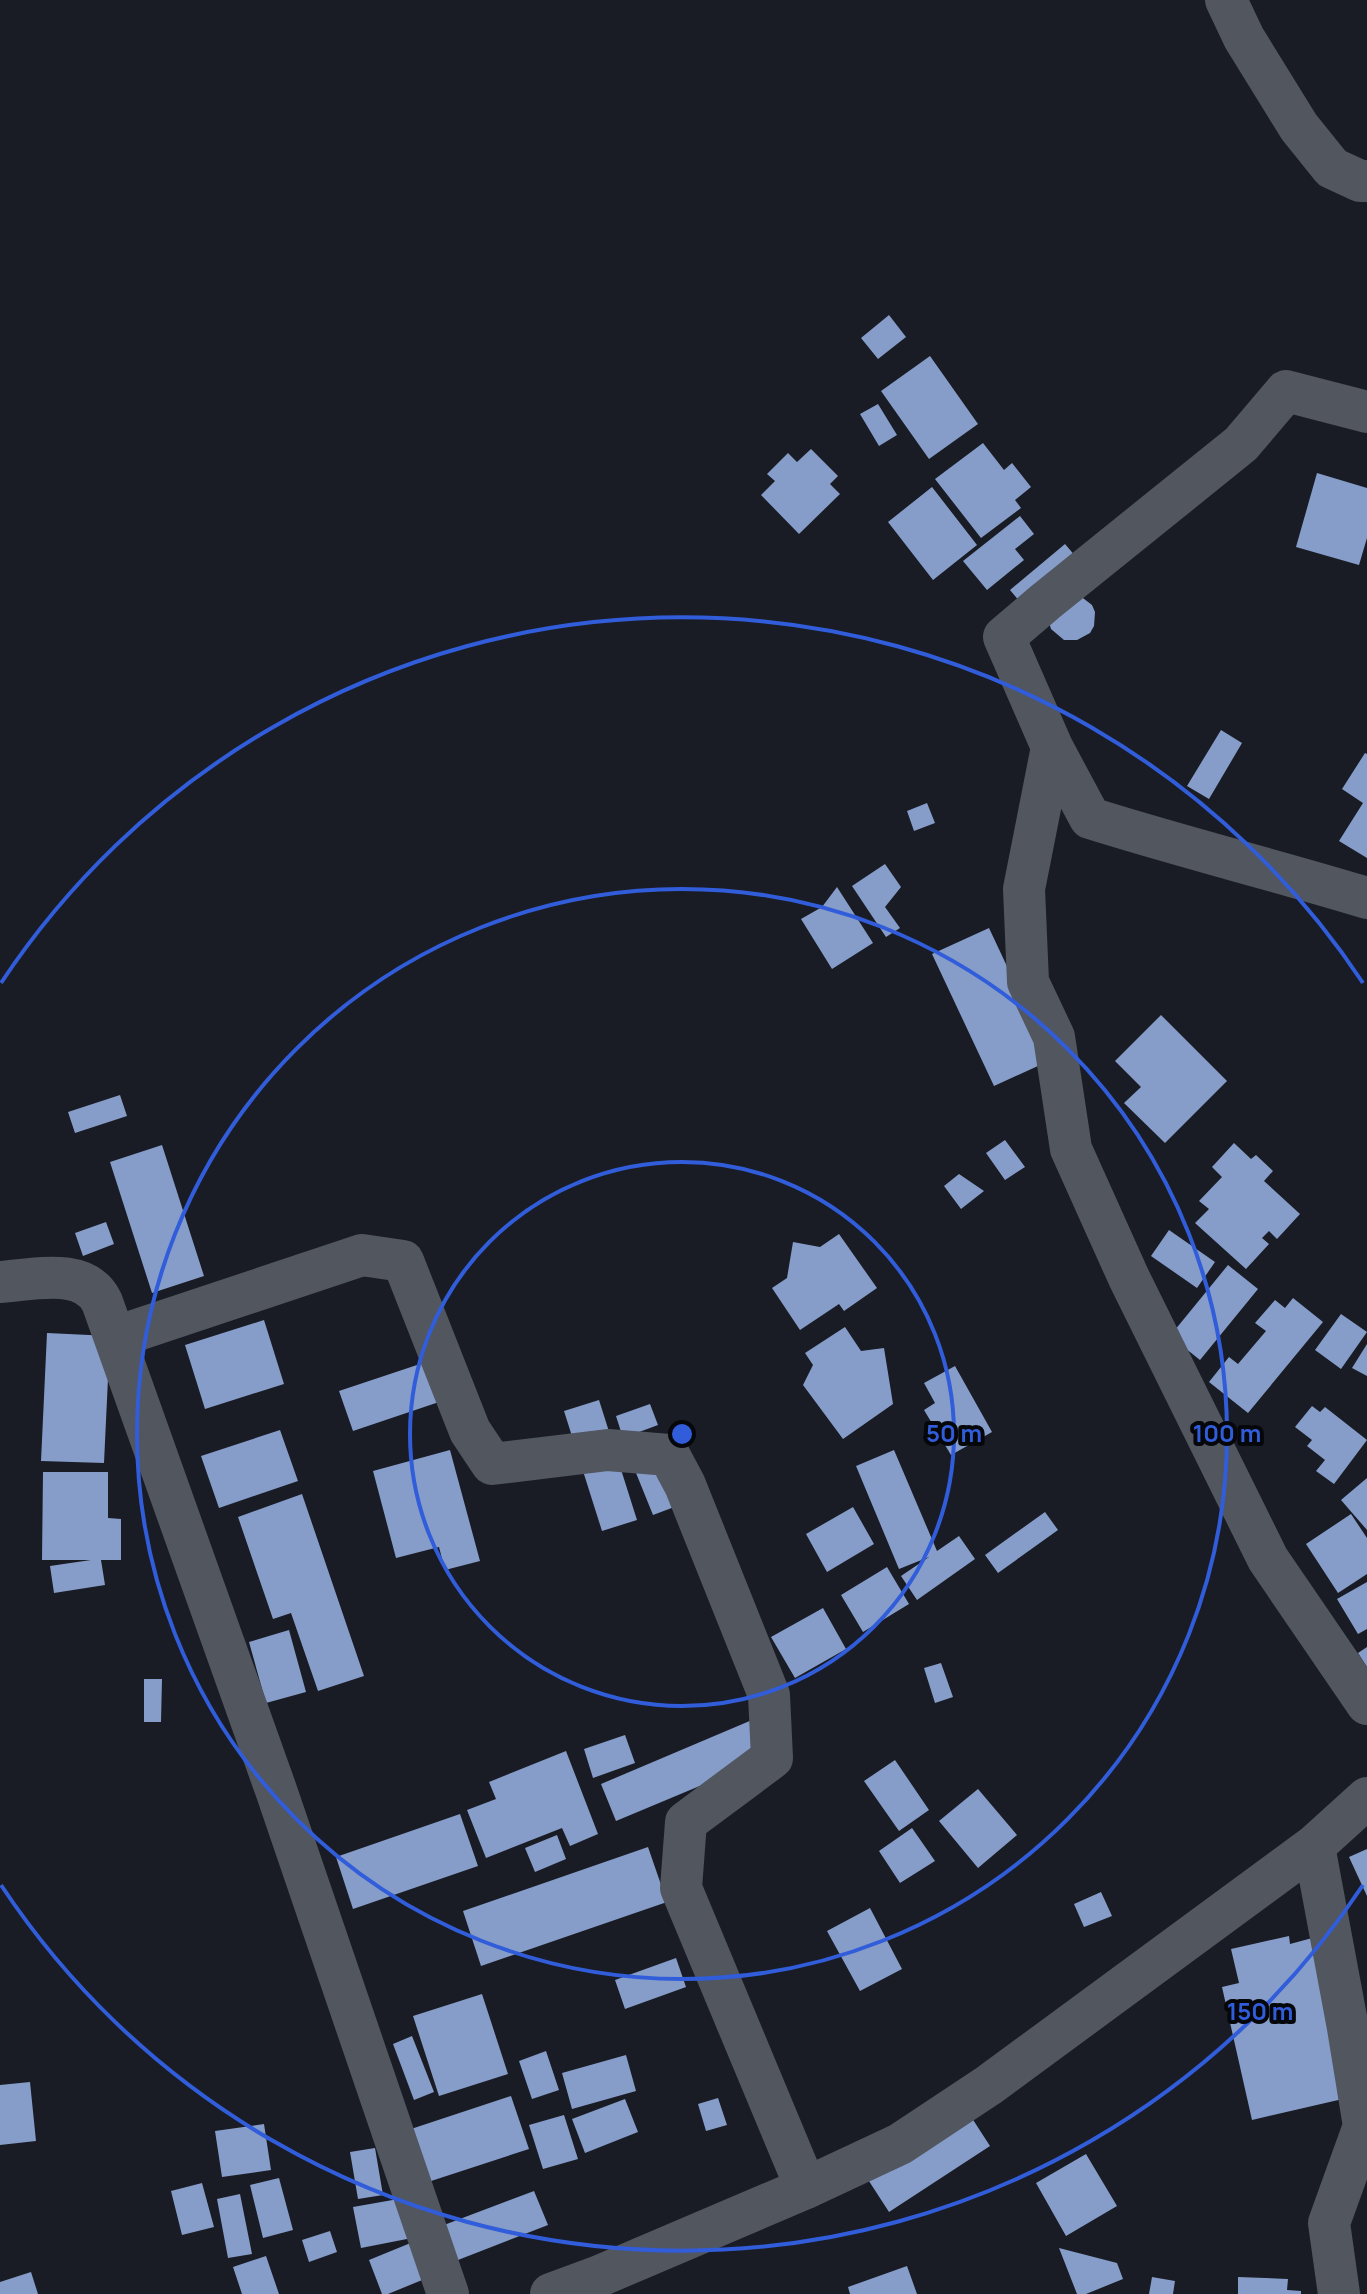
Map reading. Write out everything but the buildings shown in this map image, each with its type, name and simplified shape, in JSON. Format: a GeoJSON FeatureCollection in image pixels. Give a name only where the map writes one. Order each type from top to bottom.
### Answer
{"type":"FeatureCollection","features":[{"type":"Feature","properties":{"kind":"street"},"geometry":{"type":"LineString","coordinates":[[1226,0],[1244,38],[1307,137],[1332,168],[1360,181],[1367,181]]}},
{"type":"Feature","properties":{"kind":"street"},"geometry":{"type":"LineString","coordinates":[[1367,412],[1286,391],[1241,444],[1004,637],[1052,747],[1090,818],[1367,898]]}},
{"type":"Feature","properties":{"kind":"street"},"geometry":{"type":"LineString","coordinates":[[1052,747],[1024,889],[1027,966],[1028,982],[1054,1037],[1071,1149],[1129,1278],[1268,1559],[1367,1704]]}},
{"type":"Feature","properties":{"kind":"street"},"geometry":{"type":"LineString","coordinates":[[116,1337],[362,1255],[403,1261],[470,1431],[492,1464],[608,1450],[669,1455],[685,1485],[769,1695],[772,1758],[686,1822],[681,1888],[806,2188]]}},
{"type":"Feature","properties":{"kind":"street"},"geometry":{"type":"LineString","coordinates":[[0,1282],[60,1278],[84,1282],[100,1296],[276,1790],[448,2294]]}},
{"type":"Feature","properties":{"kind":"street"},"geometry":{"type":"LineString","coordinates":[[551,2294],[806,2188],[900,2144],[976,2093],[1314,1846],[1367,1798]]}},
{"type":"Feature","properties":{"kind":"street"},"geometry":{"type":"LineString","coordinates":[[1314,1846],[1364,2126],[1329,2223],[1339,2294]]}}]}
